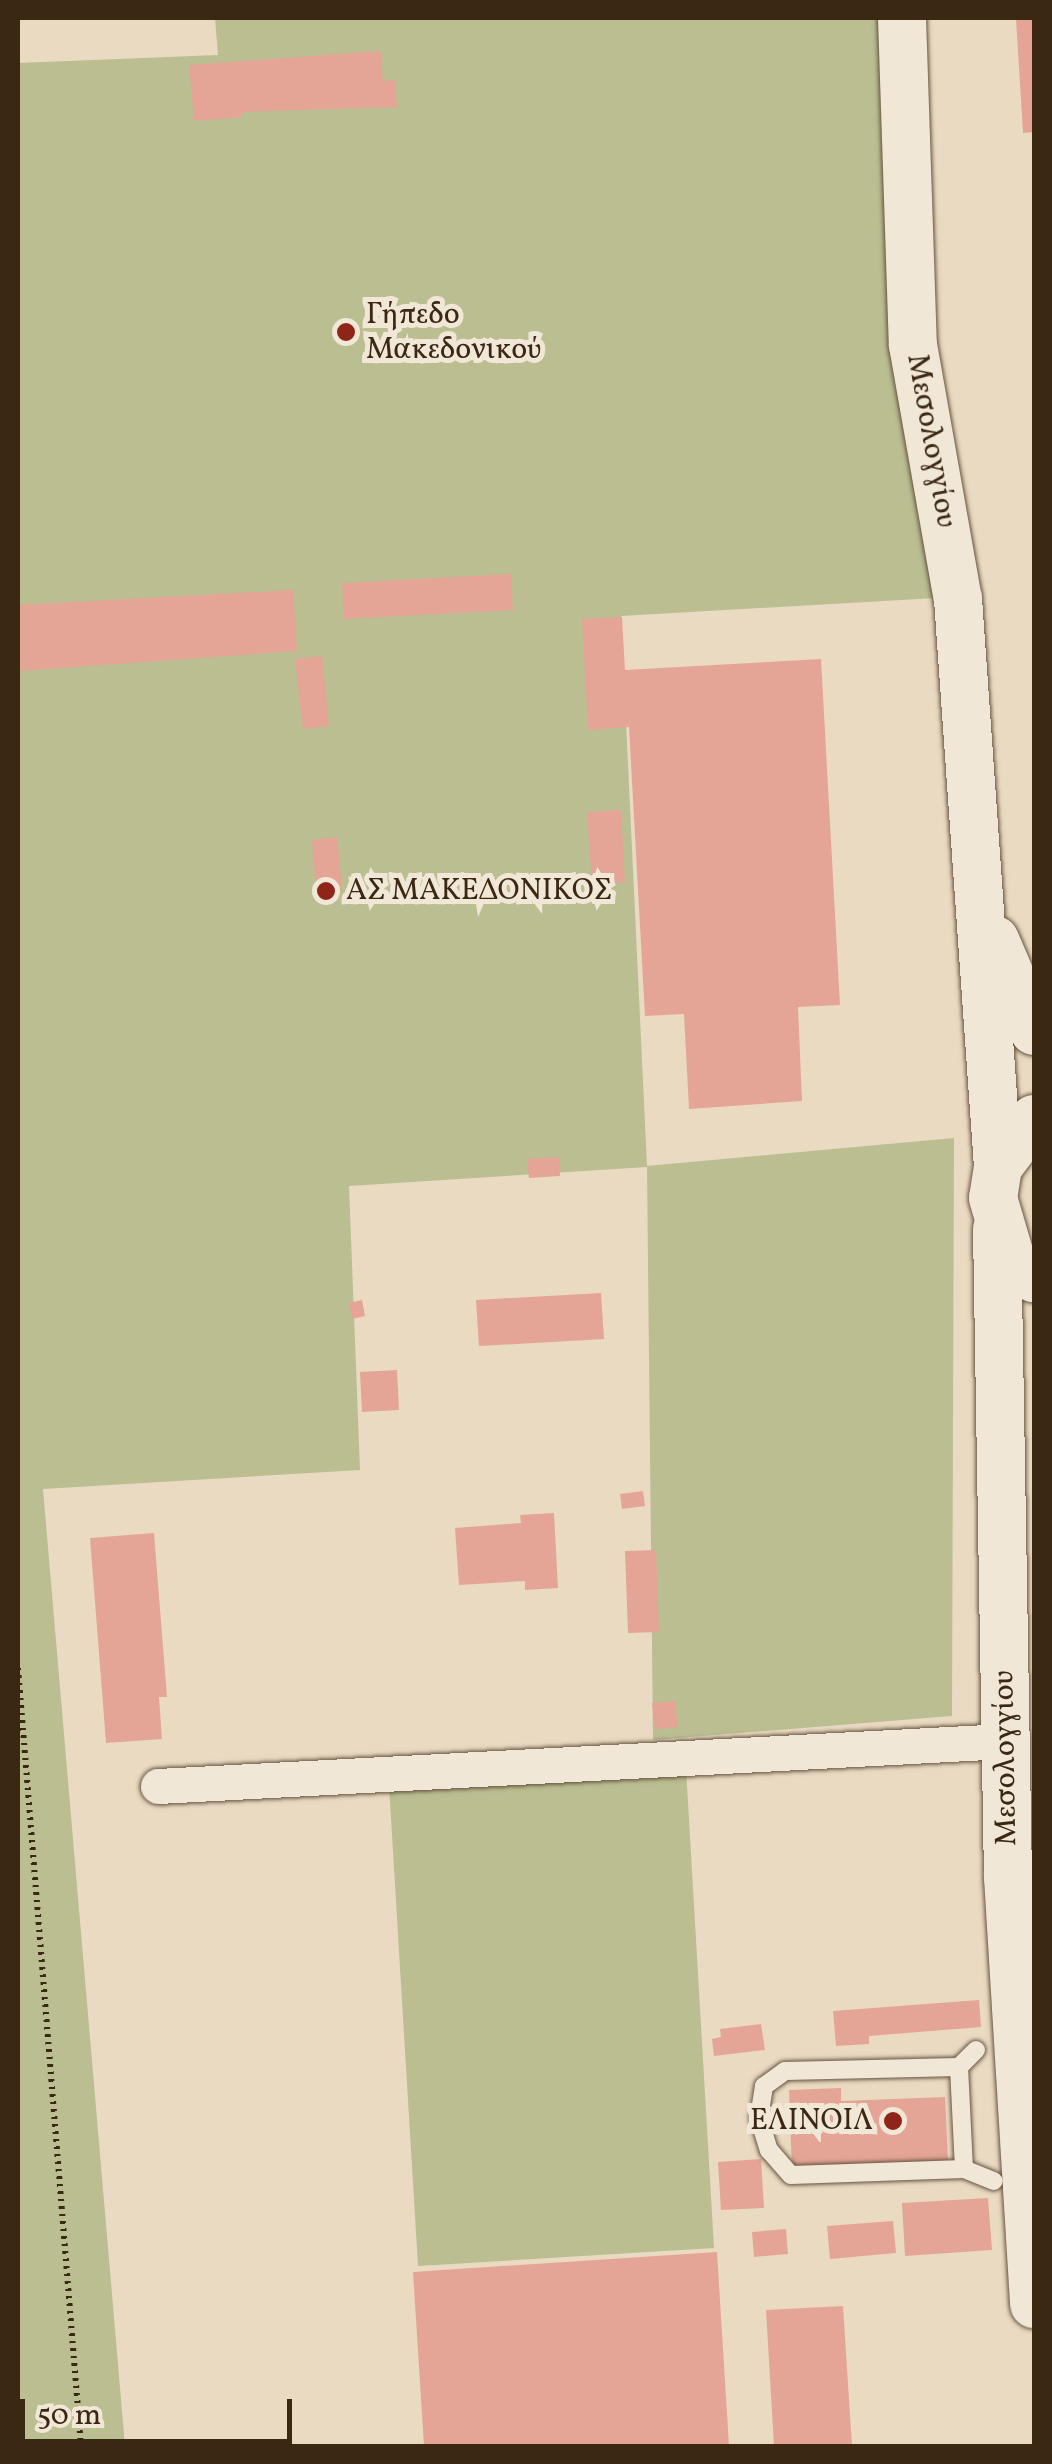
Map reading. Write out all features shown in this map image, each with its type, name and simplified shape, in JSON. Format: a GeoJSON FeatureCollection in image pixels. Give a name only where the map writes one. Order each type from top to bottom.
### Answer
{"type":"FeatureCollection","features":[{"type":"Feature","properties":{"kind":"street","name":"Μεσολογγίου"},"geometry":{"type":"LineString","coordinates":[[902,18],[914,345],[956,588],[998,1167],[1004,1741],[1034,2304]]}},
{"type":"Feature","properties":{"kind":"street","name":"Μεσολογγίου"},"geometry":{"type":"LineString","coordinates":[[974,864],[997,946],[1034,1031]]}},
{"type":"Feature","properties":{"kind":"street"},"geometry":{"type":"LineString","coordinates":[[998,1167],[1034,1119]]}},
{"type":"Feature","properties":{"kind":"street"},"geometry":{"type":"LineString","coordinates":[[997,1229],[1011,1259],[1034,1278]]}},
{"type":"Feature","properties":{"kind":"street","name":"Μεσολογγίου"},"geometry":{"type":"LineString","coordinates":[[1001,1510],[1034,1418]]}},
{"type":"Feature","properties":{"kind":"street"},"geometry":{"type":"LineString","coordinates":[[158,1786],[1004,1741]]}},
{"type":"Feature","properties":{"kind":"lane"},"geometry":{"type":"LineString","coordinates":[[976,2050],[960,2067],[785,2072],[764,2086],[760,2118],[769,2150],[791,2176],[964,2169],[994,2181]]}},
{"type":"Feature","properties":{"kind":"lane"},"geometry":{"type":"LineString","coordinates":[[960,2067],[964,2169]]}},
{"type":"Feature","properties":{"kind":"path"},"geometry":{"type":"LineString","coordinates":[[18,1668],[81,2446]]}},
{"type":"Feature","properties":{"kind":"green space","name":"ΑΣ ΜΑΚΕΔΟΝΙΚΟΣ"},"geometry":{"type":"Polygon","coordinates":[[[215,18],[887,18],[936,598],[621,616],[647,1166],[954,1138],[952,1716],[653,1740],[647,1167],[349,1186],[360,1470],[43,1489],[125,2446],[18,2446],[18,63],[218,55],[215,18]]]}},
{"type":"Feature","properties":{"kind":"green space"},"geometry":{"type":"Polygon","coordinates":[[[686,1768],[714,2248],[418,2266],[389,1785],[686,1768]]]}},
{"type":"Feature","properties":{"kind":"building"},"geometry":{"type":"Polygon","coordinates":[[[1016,18],[1034,18],[1034,132],[1023,133],[1016,18]]]}},
{"type":"Feature","properties":{"kind":"building"},"geometry":{"type":"Polygon","coordinates":[[[381,51],[383,81],[395,80],[397,107],[242,112],[243,117],[194,121],[189,65],[381,51]]]}},
{"type":"Feature","properties":{"kind":"building"},"geometry":{"type":"Polygon","coordinates":[[[511,574],[513,610],[344,619],[342,583],[511,574]]]}},
{"type":"Feature","properties":{"kind":"building"},"geometry":{"type":"Polygon","coordinates":[[[293,590],[297,651],[18,671],[18,605],[293,590]]]}},
{"type":"Feature","properties":{"kind":"building"},"geometry":{"type":"Polygon","coordinates":[[[622,617],[625,670],[821,659],[840,1005],[798,1007],[802,1101],[689,1109],[684,1014],[645,1016],[629,727],[588,730],[582,619],[622,617]]]}},
{"type":"Feature","properties":{"kind":"building"},"geometry":{"type":"Polygon","coordinates":[[[322,656],[329,726],[303,729],[295,659],[322,656]]]}},
{"type":"Feature","properties":{"kind":"building"},"geometry":{"type":"Polygon","coordinates":[[[621,810],[625,882],[592,884],[587,812],[621,810]]]}},
{"type":"Feature","properties":{"kind":"building"},"geometry":{"type":"Polygon","coordinates":[[[337,837],[342,888],[316,890],[312,840],[337,837]]]}},
{"type":"Feature","properties":{"kind":"building"},"geometry":{"type":"Polygon","coordinates":[[[559,1157],[560,1176],[529,1178],[527,1159],[559,1157]]]}},
{"type":"Feature","properties":{"kind":"building"},"geometry":{"type":"Polygon","coordinates":[[[601,1293],[604,1339],[479,1346],[476,1300],[601,1293]]]}},
{"type":"Feature","properties":{"kind":"building"},"geometry":{"type":"Polygon","coordinates":[[[362,1300],[365,1316],[352,1319],[349,1303],[362,1300]]]}},
{"type":"Feature","properties":{"kind":"building"},"geometry":{"type":"Polygon","coordinates":[[[397,1370],[399,1410],[362,1412],[360,1372],[397,1370]]]}},
{"type":"Feature","properties":{"kind":"building"},"geometry":{"type":"Polygon","coordinates":[[[643,1491],[645,1506],[622,1509],[620,1494],[643,1491]]]}},
{"type":"Feature","properties":{"kind":"building"},"geometry":{"type":"Polygon","coordinates":[[[554,1513],[558,1588],[525,1590],[525,1581],[459,1585],[455,1528],[521,1523],[520,1515],[554,1513]]]}},
{"type":"Feature","properties":{"kind":"building"},"geometry":{"type":"Polygon","coordinates":[[[154,1533],[167,1697],[159,1697],[162,1739],[106,1743],[90,1538],[154,1533]]]}},
{"type":"Feature","properties":{"kind":"building"},"geometry":{"type":"Polygon","coordinates":[[[656,1550],[659,1632],[628,1633],[625,1551],[656,1550]]]}},
{"type":"Feature","properties":{"kind":"building"},"geometry":{"type":"Polygon","coordinates":[[[675,1701],[678,1727],[655,1729],[652,1703],[675,1701]]]}},
{"type":"Feature","properties":{"kind":"building"},"geometry":{"type":"Polygon","coordinates":[[[979,2000],[981,2027],[869,2036],[869,2044],[836,2046],[833,2011],[979,2000]]]}},
{"type":"Feature","properties":{"kind":"building"},"geometry":{"type":"Polygon","coordinates":[[[761,2024],[765,2050],[714,2056],[712,2039],[721,2037],[720,2029],[761,2024]]]}},
{"type":"Feature","properties":{"kind":"building"},"geometry":{"type":"Polygon","coordinates":[[[841,2088],[841,2101],[945,2097],[948,2160],[792,2172],[789,2090],[841,2088]]]}},
{"type":"Feature","properties":{"kind":"building"},"geometry":{"type":"Polygon","coordinates":[[[761,2159],[764,2208],[721,2210],[718,2162],[761,2159]]]}},
{"type":"Feature","properties":{"kind":"building"},"geometry":{"type":"Polygon","coordinates":[[[988,2198],[992,2250],[905,2256],[902,2203],[988,2198]]]}},
{"type":"Feature","properties":{"kind":"building"},"geometry":{"type":"Polygon","coordinates":[[[893,2221],[896,2253],[830,2259],[827,2226],[893,2221]]]}},
{"type":"Feature","properties":{"kind":"building"},"geometry":{"type":"Polygon","coordinates":[[[786,2229],[788,2254],[754,2257],[752,2232],[786,2229]]]}},
{"type":"Feature","properties":{"kind":"building"},"geometry":{"type":"Polygon","coordinates":[[[717,2252],[729,2446],[424,2446],[413,2272],[717,2252]]]}},
{"type":"Feature","properties":{"kind":"building"},"geometry":{"type":"Polygon","coordinates":[[[843,2306],[852,2446],[774,2446],[766,2310],[843,2306]]]}},
{"type":"Feature","properties":{"kind":"place","name":"Γήπεδο Μακεδονικού"},"geometry":{"type":"Point","coordinates":[346,332]}},
{"type":"Feature","properties":{"kind":"place","name":"ΑΣ ΜΑΚΕΔΟΝΙΚΟΣ"},"geometry":{"type":"Point","coordinates":[326,891]}},
{"type":"Feature","properties":{"kind":"place","name":"ΕΛΙΝΟΙΛ"},"geometry":{"type":"Point","coordinates":[893,2121]}}]}
